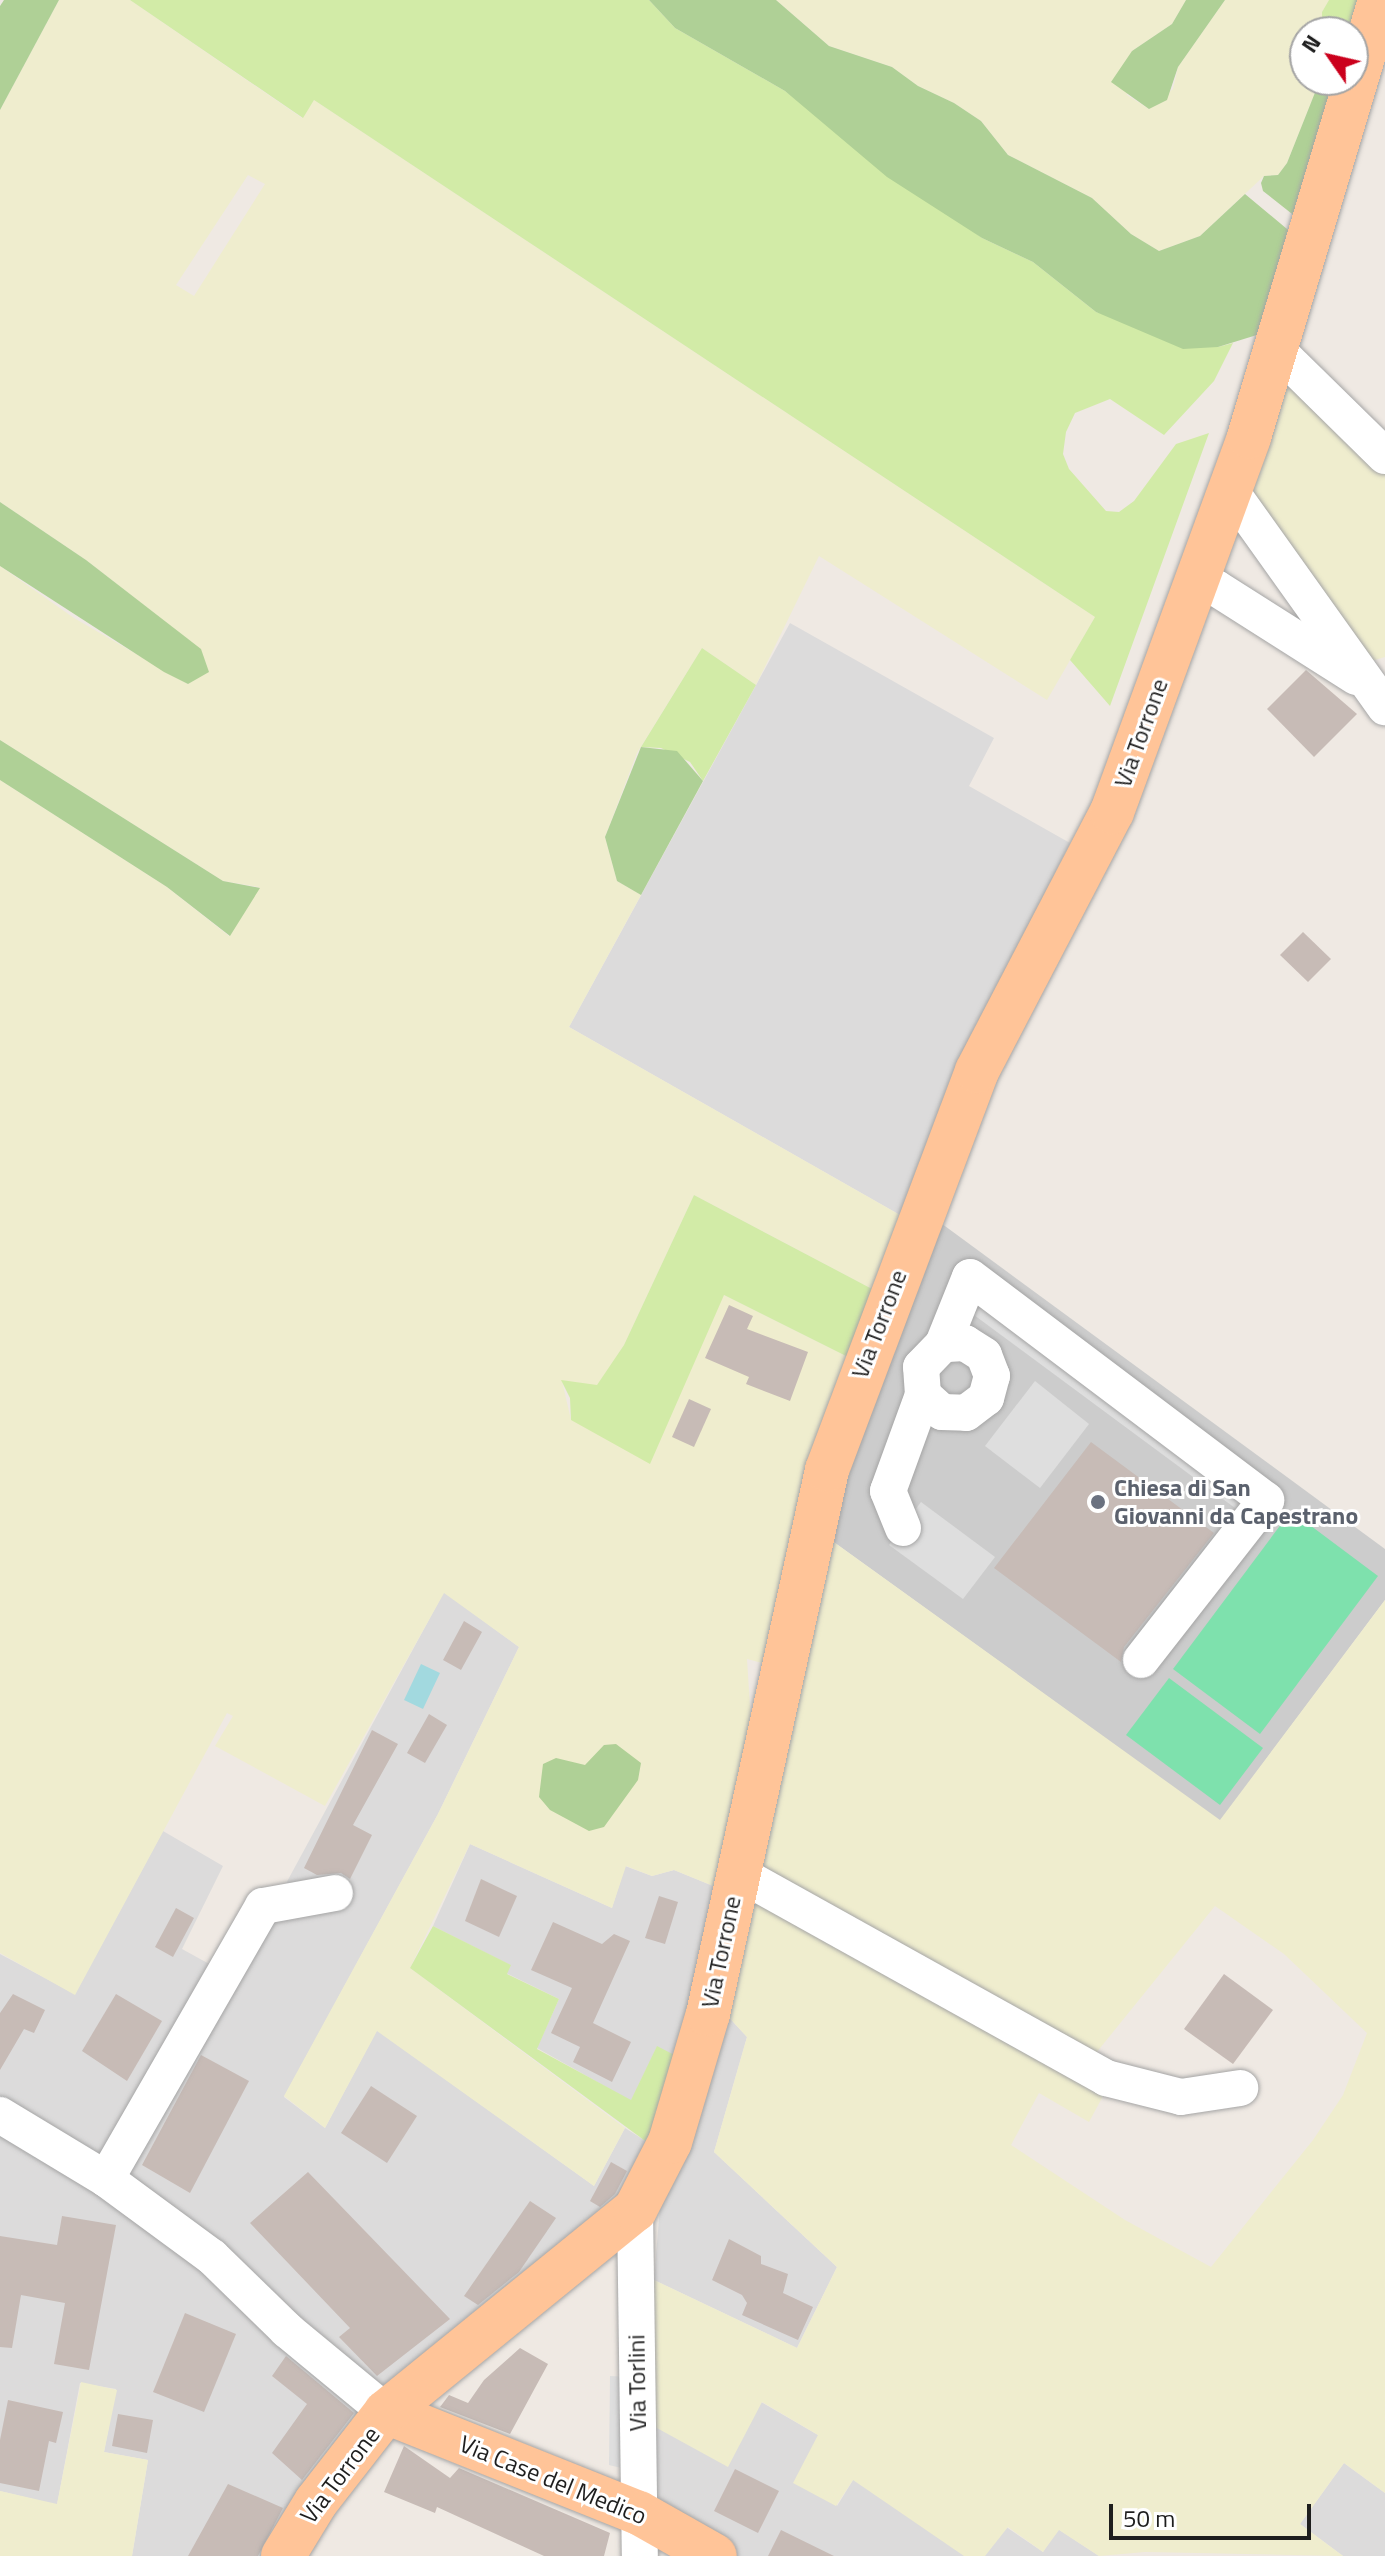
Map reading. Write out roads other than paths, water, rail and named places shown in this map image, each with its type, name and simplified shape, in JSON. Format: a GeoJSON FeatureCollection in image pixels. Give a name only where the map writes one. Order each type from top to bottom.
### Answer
{"type":"FeatureCollection","features":[{"type":"Feature","properties":{"kind":"main road","name":"Via Torrone"},"geometry":{"type":"LineString","coordinates":[[283,2556],[316,2502],[386,2412],[635,2210],[670,2142],[708,2014],[827,1470],[866,1354],[977,1071],[1112,812],[1230,490],[1380,0]]}},
{"type":"Feature","properties":{"kind":"main road","name":"Via Case del Medico"},"geometry":{"type":"LineString","coordinates":[[386,2412],[639,2513],[715,2556]]}},
{"type":"Feature","properties":{"kind":"street"},"geometry":{"type":"LineString","coordinates":[[1275,348],[1385,456]]}},
{"type":"Feature","properties":{"kind":"street"},"geometry":{"type":"LineString","coordinates":[[1230,490],[1377,696]]}},
{"type":"Feature","properties":{"kind":"street"},"geometry":{"type":"LineString","coordinates":[[1196,582],[1216,588],[1377,696]]}},
{"type":"Feature","properties":{"kind":"street"},"geometry":{"type":"LineString","coordinates":[[903,1528],[888,1491],[929,1369],[970,1277],[1266,1500],[1141,1660]]}},
{"type":"Feature","properties":{"kind":"street"},"geometry":{"type":"LineString","coordinates":[[866,1354],[929,1369],[965,1343],[984,1355],[992,1376],[997,1405],[966,1413],[942,1412],[929,1369]]}},
{"type":"Feature","properties":{"kind":"street"},"geometry":{"type":"LineString","coordinates":[[738,1873],[1106,2078],[1181,2097],[1240,2088]]}},
{"type":"Feature","properties":{"kind":"street"},"geometry":{"type":"LineString","coordinates":[[106,2179],[263,1906],[335,1893]]}},
{"type":"Feature","properties":{"kind":"street"},"geometry":{"type":"LineString","coordinates":[[0,2115],[106,2179],[212,2257],[287,2330],[386,2412]]}},
{"type":"Feature","properties":{"kind":"street","name":"Via Torlini"},"geometry":{"type":"LineString","coordinates":[[635,2210],[640,2556]]}},
{"type":"Feature","properties":{"kind":"water"},"geometry":{"type":"Polygon","coordinates":[[[421,1664],[440,1673],[423,1709],[404,1700],[421,1664]]]}},
{"type":"Feature","properties":{"kind":"place","name":"Chiesa di San Giovanni da Capestrano"},"geometry":{"type":"Point","coordinates":[1098,1502]}}]}
